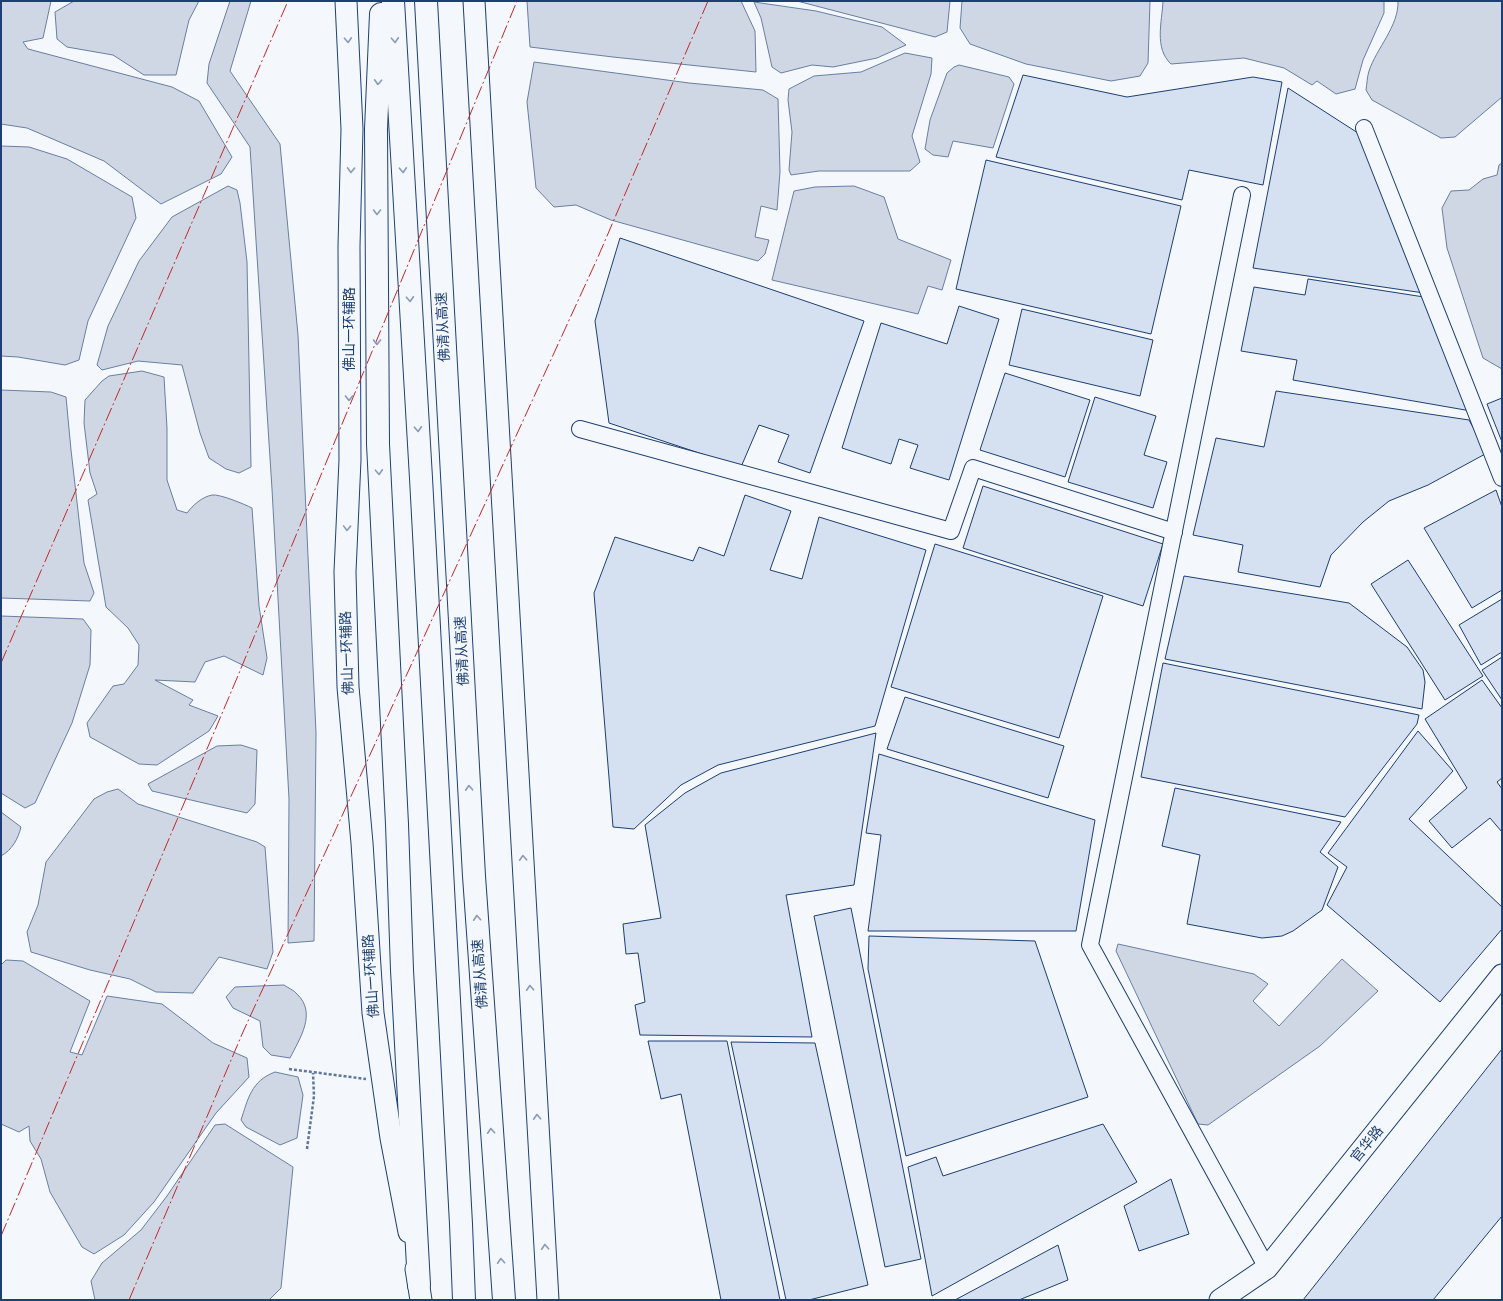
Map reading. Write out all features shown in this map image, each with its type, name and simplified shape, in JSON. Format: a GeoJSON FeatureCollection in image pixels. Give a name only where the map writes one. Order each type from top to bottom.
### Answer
{"type":"FeatureCollection","features":[{"type":"Feature","properties":{"kind":"highway"},"geometry":{"type":"LineString","coordinates":[[382,1],[376,129],[378,444],[397,824],[402,970],[420,1293]]}},
{"type":"Feature","properties":{"kind":"highway"},"geometry":{"type":"LineString","coordinates":[[393,1],[421,486],[464,1300]]}},
{"type":"Feature","properties":{"kind":"highway","name":"佛清从高速"},"geometry":{"type":"LineString","coordinates":[[426,1],[474,869],[486,1061],[504,1300]]}},
{"type":"Feature","properties":{"kind":"main road","name":"佛山一环辅路"},"geometry":{"type":"LineString","coordinates":[[346,1],[352,129],[349,246],[350,460],[345,572],[348,687],[362,843],[373,1013],[391,1138],[420,1293]]}},
{"type":"Feature","properties":{"kind":"main road"},"geometry":{"type":"LineString","coordinates":[[474,1],[548,1300]]}},
{"type":"Feature","properties":{"kind":"main road","name":"官华路"},"geometry":{"type":"LineString","coordinates":[[1220,1300],[1268,1268],[1502,976]]}},
{"type":"Feature","properties":{"kind":"street"},"geometry":{"type":"LineString","coordinates":[[1364,128],[1502,478]]}},
{"type":"Feature","properties":{"kind":"street"},"geometry":{"type":"LineString","coordinates":[[1242,195],[1090,945],[1268,1268]]}},
{"type":"Feature","properties":{"kind":"street"},"geometry":{"type":"LineString","coordinates":[[580,429],[950,532],[973,468],[1174,532]]}},
{"type":"Feature","properties":{"kind":"path"},"geometry":{"type":"LineString","coordinates":[[290,1069],[383,1081]]}},
{"type":"Feature","properties":{"kind":"path"},"geometry":{"type":"LineString","coordinates":[[307,1149],[314,1096],[313,1073]]}},
{"type":"Feature","properties":{"kind":"shaded area"},"geometry":{"type":"Polygon","coordinates":[[[1,1],[51,1],[43,38],[23,42],[28,49],[172,87],[199,101],[232,157],[221,174],[161,204],[104,161],[27,128],[1,124],[1,1]]]}},
{"type":"Feature","properties":{"kind":"shaded area"},"geometry":{"type":"Polygon","coordinates":[[[74,1],[199,1],[189,20],[176,75],[144,75],[113,55],[67,47],[57,39],[55,12],[74,1]]]}},
{"type":"Feature","properties":{"kind":"shaded area"},"geometry":{"type":"Polygon","coordinates":[[[230,1],[251,1],[230,71],[280,144],[298,335],[316,733],[314,941],[288,943],[289,799],[272,489],[250,147],[207,83],[209,64],[230,1]]]}},
{"type":"Feature","properties":{"kind":"shaded area"},"geometry":{"type":"Polygon","coordinates":[[[527,1],[741,1],[755,31],[756,72],[530,47],[527,1]]]}},
{"type":"Feature","properties":{"kind":"shaded area"},"geometry":{"type":"Polygon","coordinates":[[[797,1],[950,1],[947,32],[935,37],[797,1]]]}},
{"type":"Feature","properties":{"kind":"shaded area"},"geometry":{"type":"Polygon","coordinates":[[[962,1],[1150,1],[1148,63],[1140,76],[1111,81],[1026,64],[970,44],[960,28],[962,1]]]}},
{"type":"Feature","properties":{"kind":"shaded area"},"geometry":{"type":"Polygon","coordinates":[[[1163,1],[1384,1],[1384,13],[1363,60],[1355,89],[1336,94],[1317,81],[1312,85],[1284,68],[1244,58],[1171,64],[1162,50],[1161,43],[1160,34],[1163,1]]]}},
{"type":"Feature","properties":{"kind":"shaded area"},"geometry":{"type":"Polygon","coordinates":[[[1398,1],[1502,1],[1502,97],[1455,137],[1441,138],[1372,100],[1366,90],[1369,71],[1395,19],[1398,1]]]}},
{"type":"Feature","properties":{"kind":"shaded area"},"geometry":{"type":"Polygon","coordinates":[[[754,2],[816,11],[882,27],[906,45],[877,58],[833,67],[812,65],[781,73],[772,67],[761,18],[754,2]]]}},
{"type":"Feature","properties":{"kind":"shaded area"},"geometry":{"type":"Polygon","coordinates":[[[905,53],[932,58],[931,74],[912,136],[920,162],[910,171],[819,171],[791,175],[789,170],[792,132],[788,100],[789,89],[814,76],[861,72],[905,53]]]}},
{"type":"Feature","properties":{"kind":"shaded area"},"geometry":{"type":"Polygon","coordinates":[[[534,62],[689,83],[763,90],[778,99],[780,172],[777,210],[761,206],[755,237],[769,240],[765,254],[758,261],[611,220],[576,205],[554,207],[536,188],[527,102],[534,62]]]}},
{"type":"Feature","properties":{"kind":"shaded area"},"geometry":{"type":"Polygon","coordinates":[[[959,65],[1009,77],[1014,84],[993,148],[953,141],[948,157],[933,155],[925,149],[930,120],[947,73],[959,65]]]}},
{"type":"Feature","properties":{"kind":"shaded area"},"geometry":{"type":"Polygon","coordinates":[[[1,146],[29,147],[67,159],[132,197],[136,218],[88,321],[79,360],[65,365],[18,357],[1,356],[1,146]]]}},
{"type":"Feature","properties":{"kind":"shaded area"},"geometry":{"type":"Polygon","coordinates":[[[1502,163],[1502,369],[1483,358],[1447,248],[1442,208],[1451,191],[1469,190],[1483,179],[1497,175],[1499,165],[1502,163]]]}},
{"type":"Feature","properties":{"kind":"shaded area"},"geometry":{"type":"Polygon","coordinates":[[[228,186],[237,190],[247,262],[251,467],[239,473],[226,469],[209,458],[200,433],[182,365],[138,361],[102,370],[97,365],[108,326],[139,261],[172,217],[228,186]]]}},
{"type":"Feature","properties":{"kind":"shaded area"},"geometry":{"type":"Polygon","coordinates":[[[854,186],[884,197],[898,239],[951,260],[942,290],[928,286],[918,314],[772,280],[794,191],[815,187],[854,186]]]}},
{"type":"Feature","properties":{"kind":"shaded area"},"geometry":{"type":"Polygon","coordinates":[[[142,371],[164,377],[167,428],[167,480],[177,510],[187,513],[198,502],[212,495],[226,498],[252,508],[259,606],[267,658],[263,675],[224,656],[205,662],[195,682],[155,680],[193,700],[189,705],[218,716],[209,731],[157,765],[139,764],[90,737],[87,723],[113,686],[124,684],[138,665],[139,645],[128,628],[106,607],[88,500],[97,494],[90,473],[84,423],[85,400],[102,381],[109,376],[142,371]]]}},
{"type":"Feature","properties":{"kind":"shaded area"},"geometry":{"type":"Polygon","coordinates":[[[1,390],[51,392],[66,397],[84,563],[94,593],[90,601],[1,598],[1,390]]]}},
{"type":"Feature","properties":{"kind":"shaded area"},"geometry":{"type":"Polygon","coordinates":[[[1,616],[83,619],[91,630],[90,665],[72,723],[35,803],[25,808],[1,793],[1,616]]]}},
{"type":"Feature","properties":{"kind":"shaded area"},"geometry":{"type":"Polygon","coordinates":[[[241,745],[257,750],[255,804],[247,813],[152,791],[148,784],[217,746],[241,745]]]}},
{"type":"Feature","properties":{"kind":"shaded area"},"geometry":{"type":"Polygon","coordinates":[[[118,789],[138,804],[257,842],[265,847],[273,952],[267,969],[219,957],[193,993],[156,992],[130,979],[90,970],[31,952],[27,932],[38,905],[46,862],[94,799],[107,792],[118,789]]]}},
{"type":"Feature","properties":{"kind":"shaded area"},"geometry":{"type":"Polygon","coordinates":[[[1,812],[21,827],[14,844],[5,854],[1,856],[1,812]]]}},
{"type":"Feature","properties":{"kind":"shaded area"},"geometry":{"type":"Polygon","coordinates":[[[1118,944],[1254,974],[1268,984],[1253,1001],[1279,1026],[1342,959],[1378,991],[1320,1046],[1208,1125],[1198,1124],[1116,951],[1118,944]]]}},
{"type":"Feature","properties":{"kind":"shaded area"},"geometry":{"type":"Polygon","coordinates":[[[6,960],[23,961],[90,1001],[70,1052],[82,1055],[107,996],[162,1004],[213,1043],[247,1058],[249,1077],[216,1113],[154,1202],[124,1235],[94,1254],[82,1247],[50,1192],[41,1159],[30,1141],[29,1126],[19,1132],[1,1124],[1,965],[6,960]]]}},
{"type":"Feature","properties":{"kind":"shaded area"},"geometry":{"type":"Polygon","coordinates":[[[284,985],[296,993],[303,1001],[306,1009],[305,1026],[290,1058],[271,1055],[263,1047],[260,1021],[233,1008],[226,997],[235,987],[284,985]]]}},
{"type":"Feature","properties":{"kind":"shaded area"},"geometry":{"type":"Polygon","coordinates":[[[275,1072],[298,1077],[303,1095],[297,1138],[280,1145],[246,1127],[241,1120],[249,1098],[256,1086],[261,1080],[275,1072]]]}},
{"type":"Feature","properties":{"kind":"shaded area"},"geometry":{"type":"Polygon","coordinates":[[[225,1124],[293,1167],[281,1288],[269,1300],[95,1300],[91,1281],[102,1263],[141,1230],[167,1196],[215,1125],[225,1124]]]}},
{"type":"Feature","properties":{"kind":"building"},"geometry":{"type":"Polygon","coordinates":[[[1023,75],[1127,97],[1253,77],[1282,82],[1263,185],[1189,170],[1182,200],[996,157],[1023,75]]]}},
{"type":"Feature","properties":{"kind":"building"},"geometry":{"type":"Polygon","coordinates":[[[1288,88],[1358,133],[1424,293],[1253,268],[1288,88]]]}},
{"type":"Feature","properties":{"kind":"building"},"geometry":{"type":"Polygon","coordinates":[[[986,160],[1181,206],[1151,334],[956,289],[986,160]]]}},
{"type":"Feature","properties":{"kind":"building"},"geometry":{"type":"Polygon","coordinates":[[[620,238],[864,321],[810,473],[778,462],[789,435],[759,425],[741,467],[609,423],[595,321],[620,238]]]}},
{"type":"Feature","properties":{"kind":"building"},"geometry":{"type":"Polygon","coordinates":[[[1308,279],[1424,297],[1471,411],[1293,380],[1297,360],[1241,351],[1254,287],[1305,295],[1308,279]]]}},
{"type":"Feature","properties":{"kind":"building"},"geometry":{"type":"Polygon","coordinates":[[[959,306],[999,319],[949,480],[910,468],[918,445],[899,439],[891,464],[842,448],[881,323],[947,344],[959,306]]]}},
{"type":"Feature","properties":{"kind":"building"},"geometry":{"type":"Polygon","coordinates":[[[1022,309],[1153,340],[1140,396],[1009,365],[1022,309]]]}},
{"type":"Feature","properties":{"kind":"building"},"geometry":{"type":"Polygon","coordinates":[[[1005,373],[1090,400],[1065,477],[980,450],[1005,373]]]}},
{"type":"Feature","properties":{"kind":"building"},"geometry":{"type":"Polygon","coordinates":[[[1276,391],[1469,420],[1487,453],[1428,485],[1389,501],[1363,522],[1331,555],[1320,587],[1238,572],[1243,545],[1193,535],[1216,438],[1264,447],[1276,391]]]}},
{"type":"Feature","properties":{"kind":"building"},"geometry":{"type":"Polygon","coordinates":[[[1095,397],[1156,416],[1144,455],[1167,462],[1153,508],[1068,482],[1095,397]]]}},
{"type":"Feature","properties":{"kind":"building"},"geometry":{"type":"Polygon","coordinates":[[[1502,398],[1502,442],[1487,404],[1502,398]]]}},
{"type":"Feature","properties":{"kind":"building"},"geometry":{"type":"Polygon","coordinates":[[[983,486],[1163,544],[1143,606],[963,548],[983,486]]]}},
{"type":"Feature","properties":{"kind":"building"},"geometry":{"type":"Polygon","coordinates":[[[1496,490],[1502,507],[1502,590],[1472,608],[1424,528],[1496,490]]]}},
{"type":"Feature","properties":{"kind":"building"},"geometry":{"type":"Polygon","coordinates":[[[745,495],[791,511],[770,570],[802,579],[819,517],[926,550],[875,726],[718,765],[681,785],[634,829],[613,827],[594,593],[615,537],[693,561],[699,547],[724,556],[745,495]]]}},
{"type":"Feature","properties":{"kind":"building"},"geometry":{"type":"Polygon","coordinates":[[[935,544],[1103,596],[1059,738],[891,687],[935,544]]]}},
{"type":"Feature","properties":{"kind":"building"},"geometry":{"type":"Polygon","coordinates":[[[1408,560],[1483,676],[1445,700],[1371,584],[1408,560]]]}},
{"type":"Feature","properties":{"kind":"building"},"geometry":{"type":"Polygon","coordinates":[[[1184,576],[1349,603],[1407,647],[1423,670],[1425,682],[1422,709],[1165,659],[1184,576]]]}},
{"type":"Feature","properties":{"kind":"building"},"geometry":{"type":"Polygon","coordinates":[[[1502,599],[1502,652],[1481,665],[1459,625],[1502,599]]]}},
{"type":"Feature","properties":{"kind":"building"},"geometry":{"type":"Polygon","coordinates":[[[1502,657],[1502,700],[1482,670],[1502,657]]]}},
{"type":"Feature","properties":{"kind":"building"},"geometry":{"type":"Polygon","coordinates":[[[1163,663],[1419,715],[1417,724],[1345,817],[1141,777],[1163,663]]]}},
{"type":"Feature","properties":{"kind":"building"},"geometry":{"type":"Polygon","coordinates":[[[1482,680],[1502,708],[1502,778],[1497,782],[1502,789],[1502,832],[1490,818],[1452,848],[1429,821],[1467,788],[1425,719],[1482,680]]]}},
{"type":"Feature","properties":{"kind":"building"},"geometry":{"type":"Polygon","coordinates":[[[905,697],[1064,746],[1048,798],[887,749],[905,697]]]}},
{"type":"Feature","properties":{"kind":"building"},"geometry":{"type":"Polygon","coordinates":[[[1418,731],[1453,771],[1409,819],[1502,907],[1502,929],[1440,1002],[1327,905],[1347,867],[1328,853],[1418,731]]]}},
{"type":"Feature","properties":{"kind":"building"},"geometry":{"type":"Polygon","coordinates":[[[876,733],[854,885],[786,895],[812,1037],[640,1035],[635,1005],[645,1002],[638,953],[626,954],[623,924],[661,918],[645,825],[685,793],[721,773],[876,733]]]}},
{"type":"Feature","properties":{"kind":"building"},"geometry":{"type":"Polygon","coordinates":[[[879,754],[1095,820],[1076,931],[868,931],[881,835],[866,833],[879,754]]]}},
{"type":"Feature","properties":{"kind":"building"},"geometry":{"type":"Polygon","coordinates":[[[1175,788],[1341,822],[1320,852],[1338,867],[1322,910],[1293,931],[1282,936],[1262,938],[1187,924],[1200,855],[1162,846],[1175,788]]]}},
{"type":"Feature","properties":{"kind":"building"},"geometry":{"type":"Polygon","coordinates":[[[851,908],[921,1259],[885,1267],[814,916],[851,908]]]}},
{"type":"Feature","properties":{"kind":"building"},"geometry":{"type":"Polygon","coordinates":[[[869,936],[1035,941],[1088,1097],[906,1156],[868,969],[869,936]]]}},
{"type":"Feature","properties":{"kind":"building"},"geometry":{"type":"Polygon","coordinates":[[[648,1041],[727,1041],[780,1300],[721,1300],[681,1094],[661,1099],[648,1041]]]}},
{"type":"Feature","properties":{"kind":"building"},"geometry":{"type":"Polygon","coordinates":[[[731,1042],[815,1043],[868,1285],[809,1300],[786,1300],[731,1042]]]}},
{"type":"Feature","properties":{"kind":"building"},"geometry":{"type":"Polygon","coordinates":[[[1502,1049],[1502,1216],[1433,1300],[1303,1300],[1502,1049]]]}},
{"type":"Feature","properties":{"kind":"building"},"geometry":{"type":"Polygon","coordinates":[[[1103,1124],[1137,1182],[932,1296],[908,1167],[936,1157],[943,1176],[1103,1124]]]}},
{"type":"Feature","properties":{"kind":"building"},"geometry":{"type":"Polygon","coordinates":[[[1171,1179],[1189,1234],[1139,1251],[1124,1206],[1171,1179]]]}},
{"type":"Feature","properties":{"kind":"building"},"geometry":{"type":"Polygon","coordinates":[[[1058,1245],[1068,1280],[1019,1300],[955,1300],[1058,1245]]]}},
{"type":"Feature","properties":{"kind":"power"},"geometry":{"type":"LineString","coordinates":[[1,663],[288,1]]}},
{"type":"Feature","properties":{"kind":"power"},"geometry":{"type":"LineString","coordinates":[[1,1236],[237,678],[517,1]]}},
{"type":"Feature","properties":{"kind":"power"},"geometry":{"type":"LineString","coordinates":[[129,1300],[243,1032],[598,257],[708,1]]}}]}
